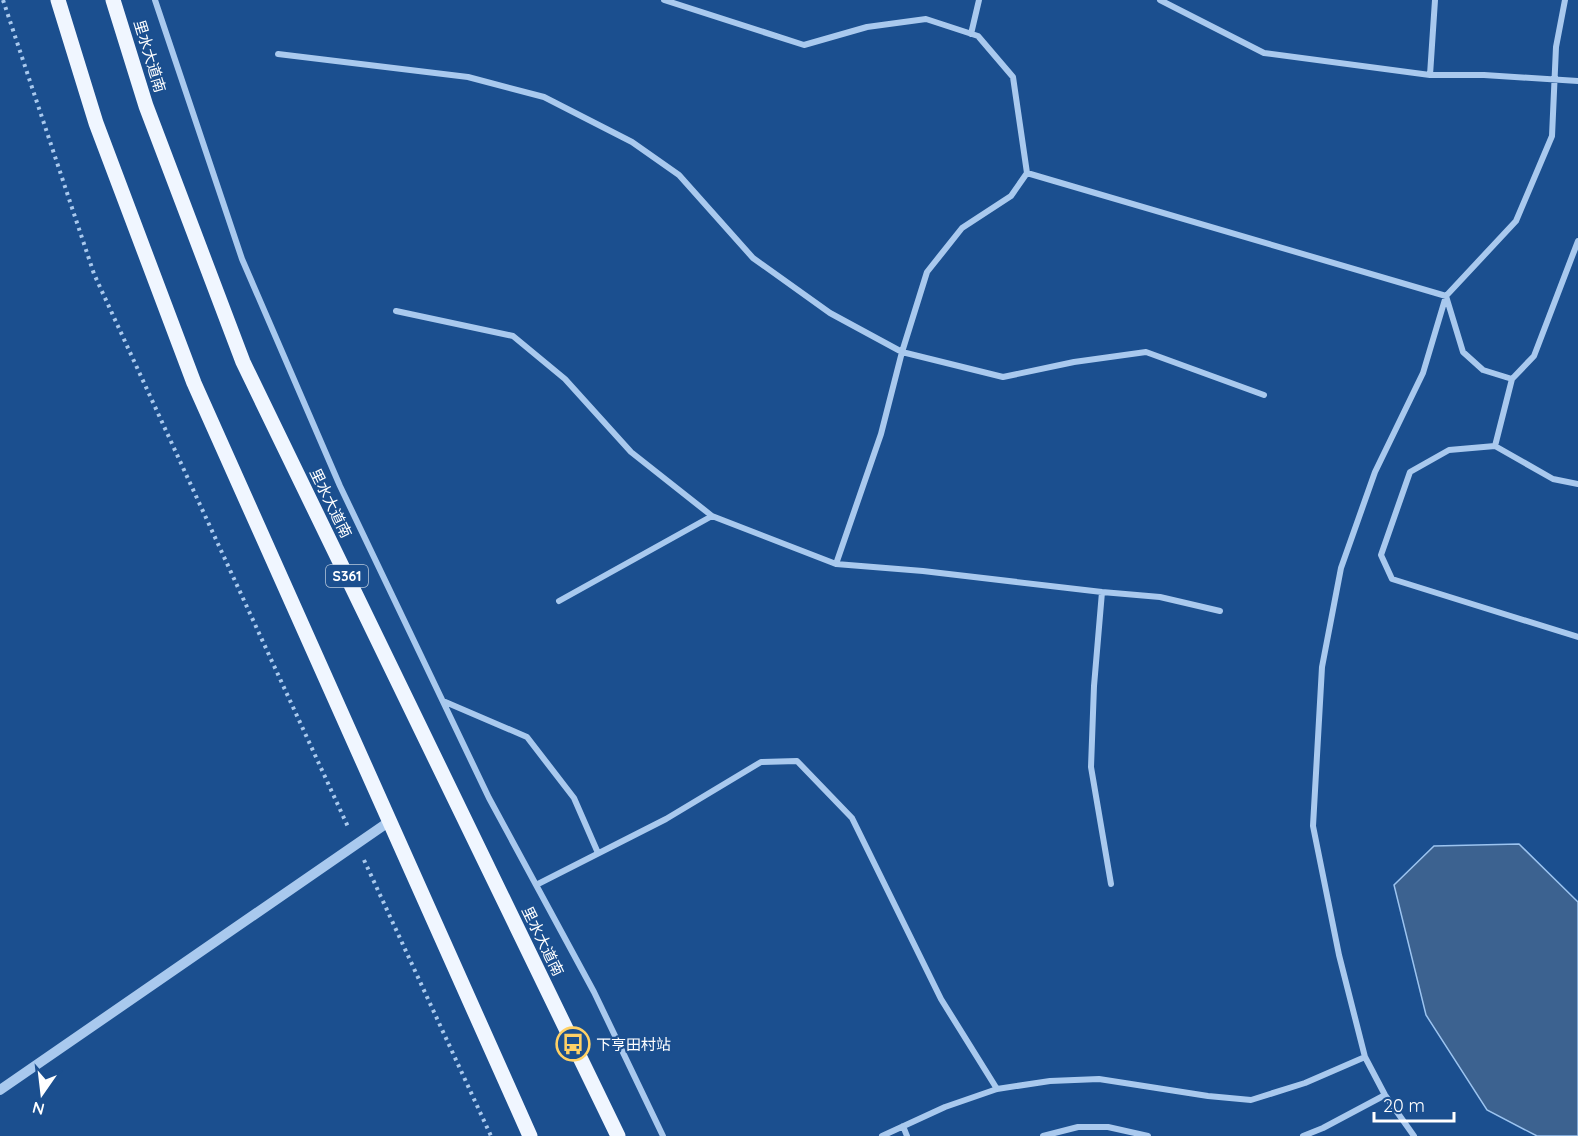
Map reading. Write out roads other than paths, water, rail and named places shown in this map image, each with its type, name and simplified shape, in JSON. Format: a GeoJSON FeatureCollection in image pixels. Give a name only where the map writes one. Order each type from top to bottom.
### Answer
{"type":"FeatureCollection","features":[{"type":"Feature","properties":{"kind":"main road"},"geometry":{"type":"LineString","coordinates":[[58,0],[96,123],[194,383],[530,1136]]}},
{"type":"Feature","properties":{"kind":"main road","name":"里水大道南"},"geometry":{"type":"LineString","coordinates":[[113,0],[146,105],[243,362],[619,1134]]}},
{"type":"Feature","properties":{"kind":"street"},"geometry":{"type":"LineString","coordinates":[[154,0],[242,259],[340,486],[489,798],[594,992],[663,1136]]}},
{"type":"Feature","properties":{"kind":"street"},"geometry":{"type":"LineString","coordinates":[[664,0],[804,45],[867,27],[926,19],[978,36],[1013,76],[1027,172],[1011,196],[962,228],[927,272],[902,352],[881,434],[836,564]]}},
{"type":"Feature","properties":{"kind":"street"},"geometry":{"type":"LineString","coordinates":[[971,34],[979,0]]}},
{"type":"Feature","properties":{"kind":"street"},"geometry":{"type":"LineString","coordinates":[[1160,0],[1264,53],[1430,75],[1484,75],[1578,81]]}},
{"type":"Feature","properties":{"kind":"street"},"geometry":{"type":"LineString","coordinates":[[1430,75],[1435,0]]}},
{"type":"Feature","properties":{"kind":"street"},"geometry":{"type":"LineString","coordinates":[[1414,1136],[1385,1095],[1365,1057],[1339,955],[1313,826],[1322,667],[1341,568],[1375,472],[1423,373],[1446,296],[1516,221],[1552,136],[1556,48],[1565,0]]}},
{"type":"Feature","properties":{"kind":"street"},"geometry":{"type":"LineString","coordinates":[[278,54],[468,77],[544,97],[632,142],[679,175],[753,258],[830,313],[902,352],[1003,377],[1074,362],[1146,352],[1264,395]]}},
{"type":"Feature","properties":{"kind":"street"},"geometry":{"type":"LineString","coordinates":[[1027,172],[1446,296]]}},
{"type":"Feature","properties":{"kind":"street"},"geometry":{"type":"LineString","coordinates":[[1495,446],[1512,379],[1534,356],[1578,241]]}},
{"type":"Feature","properties":{"kind":"street"},"geometry":{"type":"LineString","coordinates":[[1446,296],[1463,352],[1483,370],[1512,379]]}},
{"type":"Feature","properties":{"kind":"street"},"geometry":{"type":"LineString","coordinates":[[396,311],[513,336],[565,379],[631,452],[712,516],[836,564],[1023,581],[1160,597],[1220,611]]}},
{"type":"Feature","properties":{"kind":"street"},"geometry":{"type":"LineString","coordinates":[[1578,484],[1553,479],[1495,446],[1449,450],[1410,472],[1381,555],[1392,579],[1578,637]]}},
{"type":"Feature","properties":{"kind":"street"},"geometry":{"type":"LineString","coordinates":[[560,601],[712,516]]}},
{"type":"Feature","properties":{"kind":"street"},"geometry":{"type":"LineString","coordinates":[[1102,592],[1094,686],[1091,767],[1111,884]]}},
{"type":"Feature","properties":{"kind":"street"},"geometry":{"type":"LineString","coordinates":[[443,701],[526,737],[574,798],[597,854]]}},
{"type":"Feature","properties":{"kind":"street"},"geometry":{"type":"LineString","coordinates":[[536,885],[666,819],[760,762],[797,760],[852,818],[941,999],[997,1089]]}},
{"type":"Feature","properties":{"kind":"street"},"geometry":{"type":"LineString","coordinates":[[0,1090],[390,821]]}},
{"type":"Feature","properties":{"kind":"street"},"geometry":{"type":"LineString","coordinates":[[882,1136],[945,1107],[997,1089],[1050,1081],[1099,1080],[1251,1100],[1305,1083],[1365,1057]]}},
{"type":"Feature","properties":{"kind":"street"},"geometry":{"type":"LineString","coordinates":[[1303,1136],[1385,1095]]}},
{"type":"Feature","properties":{"kind":"street"},"geometry":{"type":"LineString","coordinates":[[903,1126],[907,1136]]}},
{"type":"Feature","properties":{"kind":"street"},"geometry":{"type":"LineString","coordinates":[[1043,1136],[1078,1127],[1108,1127],[1130,1134],[1148,1136]]}},
{"type":"Feature","properties":{"kind":"water"},"geometry":{"type":"Polygon","coordinates":[[[1519,844],[1578,902],[1578,1136],[1537,1136],[1487,1110],[1426,1015],[1394,885],[1434,846],[1519,844]]]}},
{"type":"Feature","properties":{"kind":"place","name":"下亨田村站"},"geometry":{"type":"Point","coordinates":[573,1044]}}]}
